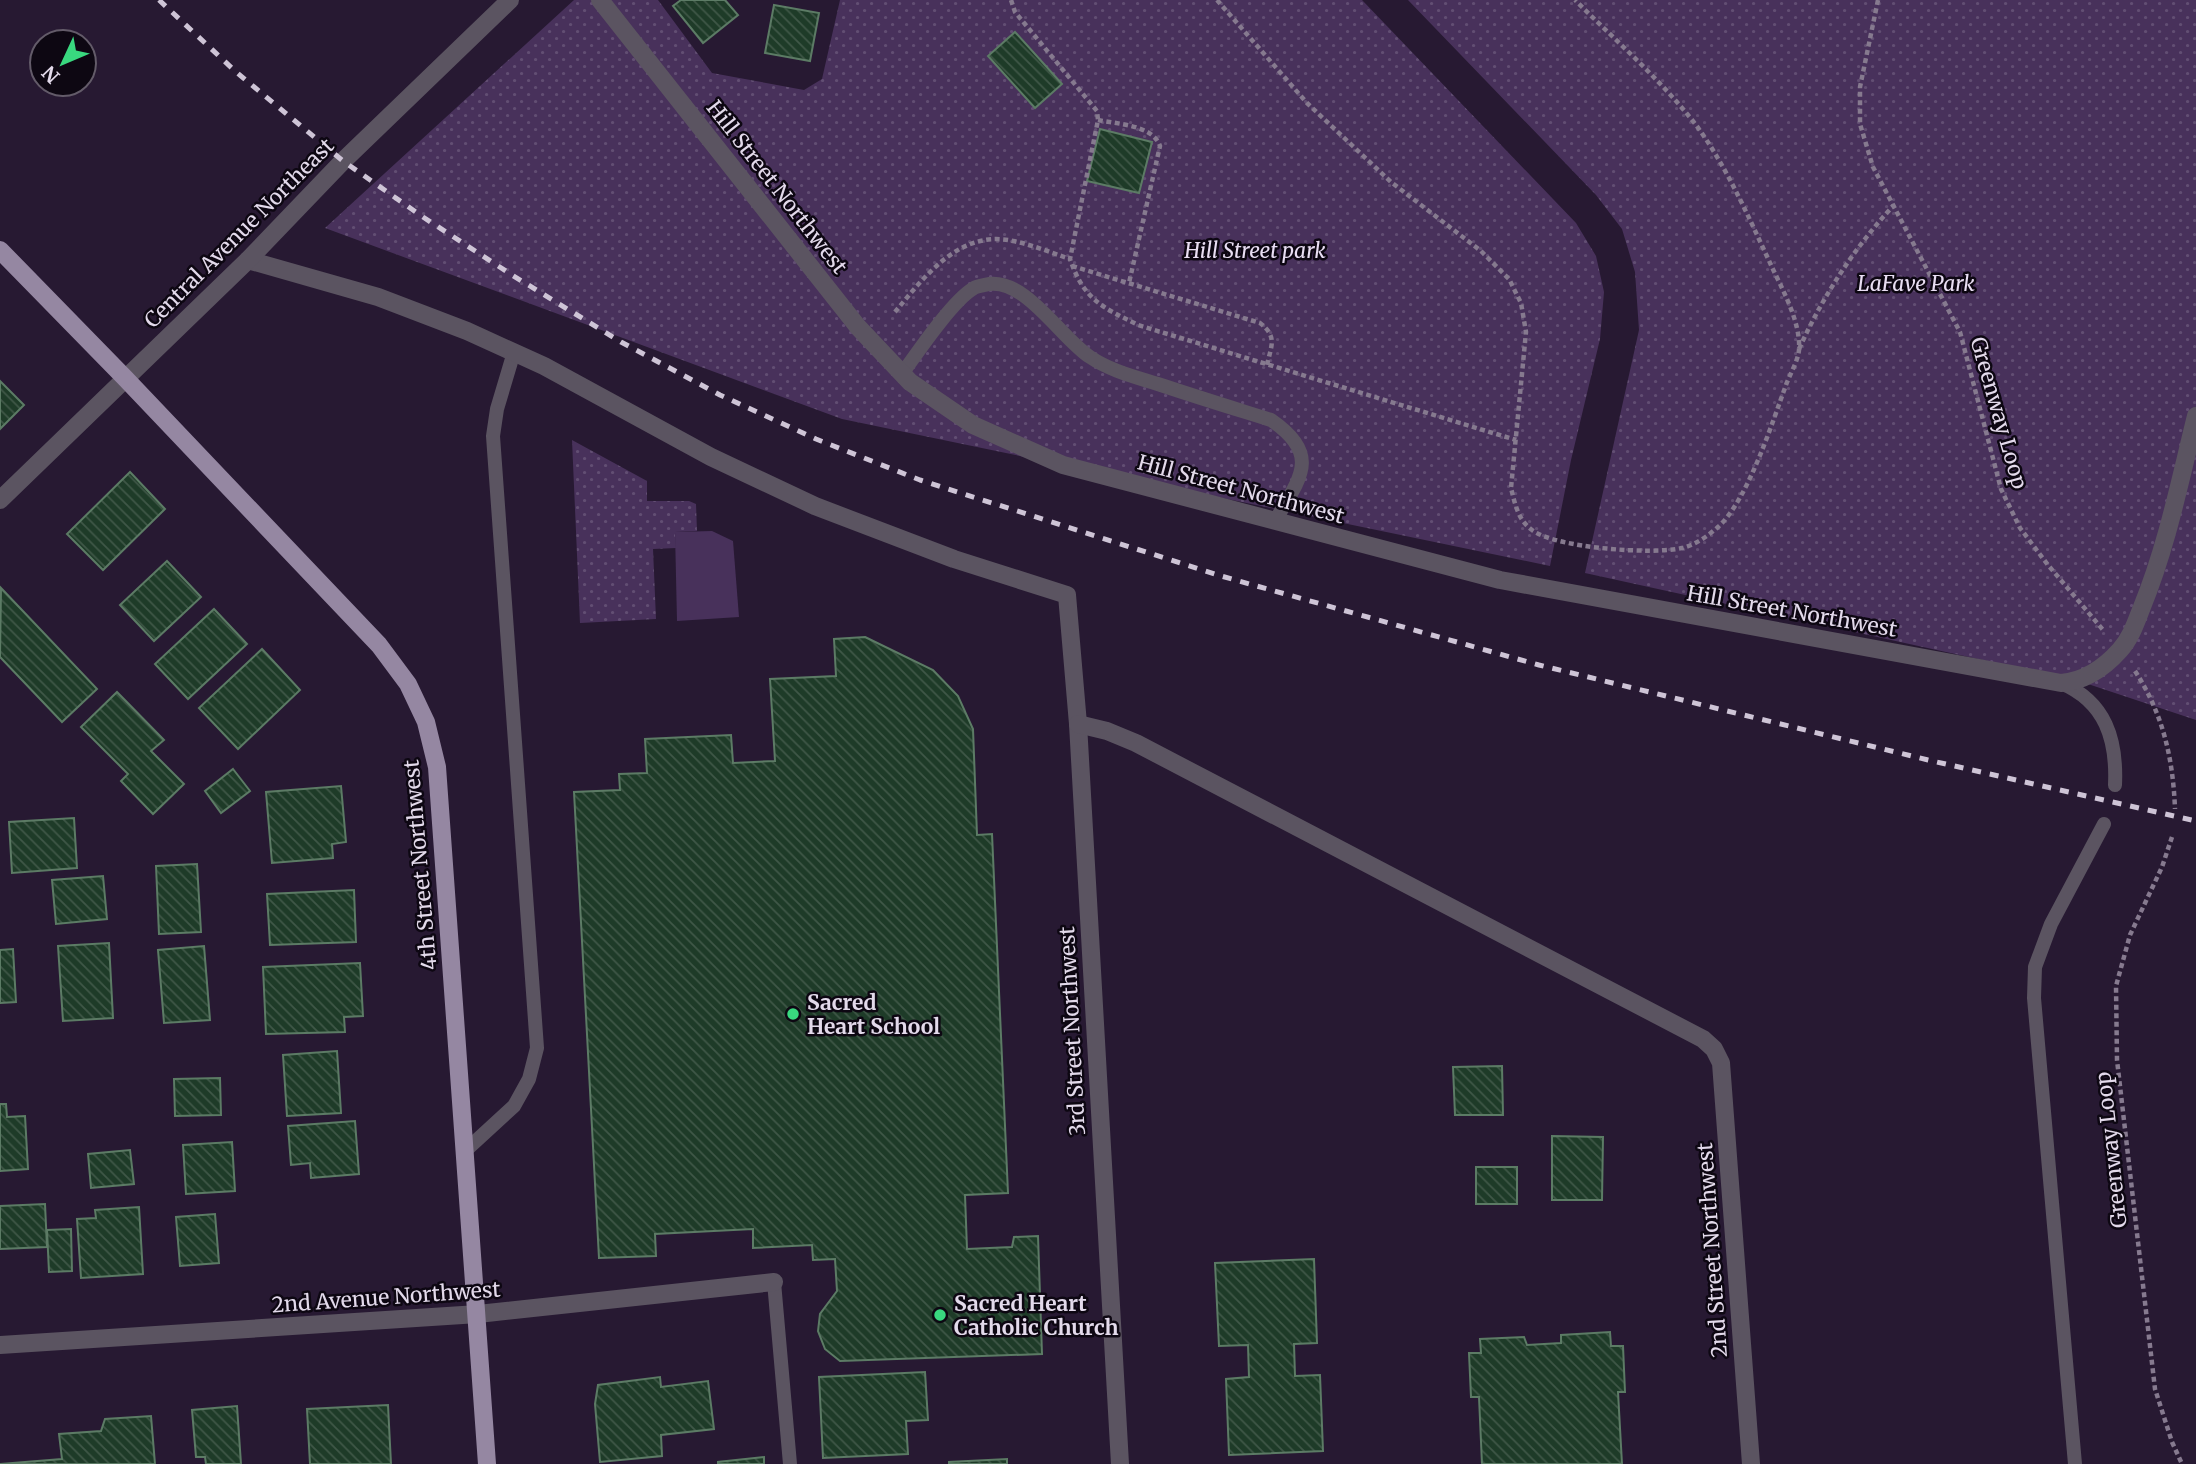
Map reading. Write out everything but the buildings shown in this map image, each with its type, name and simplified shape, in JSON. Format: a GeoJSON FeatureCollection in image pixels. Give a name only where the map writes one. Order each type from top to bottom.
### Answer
{"type":"FeatureCollection","features":[{"type":"Feature","properties":{"kind":"main road","name":"4th Street Northwest"},"geometry":{"type":"LineString","coordinates":[[0,250],[379,645],[408,684],[426,722],[437,767],[487,1464]]}},
{"type":"Feature","properties":{"kind":"street","name":"Central Avenue Northeast"},"geometry":{"type":"LineString","coordinates":[[0,500],[248,260],[343,160],[510,0]]}},
{"type":"Feature","properties":{"kind":"street","name":"Hill Street Northwest"},"geometry":{"type":"LineString","coordinates":[[600,0],[858,327],[902,374],[973,425],[1063,465],[1452,568],[1565,593],[2061,684]]}},
{"type":"Feature","properties":{"kind":"street"},"geometry":{"type":"LineString","coordinates":[[248,260],[378,297],[514,352]]}},
{"type":"Feature","properties":{"kind":"street","name":"3rd Street Northwest"},"geometry":{"type":"LineString","coordinates":[[514,352],[556,372],[711,457],[815,506],[943,555],[1067,595],[1078,724],[1120,1464]]}},
{"type":"Feature","properties":{"kind":"street"},"geometry":{"type":"LineString","coordinates":[[2061,684],[2079,681],[2095,672],[2121,649],[2133,629],[2157,567],[2196,416]]}},
{"type":"Feature","properties":{"kind":"street","name":"2nd Street Northwest"},"geometry":{"type":"LineString","coordinates":[[1078,724],[1107,731],[1136,743],[1703,1039],[1714,1049],[1721,1063],[1751,1464]]}},
{"type":"Feature","properties":{"kind":"street","name":"2nd Avenue Northwest"},"geometry":{"type":"LineString","coordinates":[[0,1345],[478,1314],[774,1282]]}},
{"type":"Feature","properties":{"kind":"lane"},"geometry":{"type":"LineString","coordinates":[[902,374],[957,303],[974,288],[991,284],[1010,286],[1030,300],[1066,338],[1090,358],[1125,374],[1271,420],[1289,432],[1301,451],[1302,468],[1275,521]]}},
{"type":"Feature","properties":{"kind":"lane"},"geometry":{"type":"LineString","coordinates":[[465,1151],[514,1106],[529,1079],[537,1048],[493,436],[497,409],[514,352]]}},
{"type":"Feature","properties":{"kind":"lane"},"geometry":{"type":"LineString","coordinates":[[2061,684],[2088,698],[2102,716],[2112,740],[2116,762],[2115,785]]}},
{"type":"Feature","properties":{"kind":"lane"},"geometry":{"type":"LineString","coordinates":[[2076,1464],[2035,998],[2035,967],[2051,924],[2104,824]]}},
{"type":"Feature","properties":{"kind":"lane"},"geometry":{"type":"LineString","coordinates":[[774,1282],[790,1464]]}},
{"type":"Feature","properties":{"kind":"path"},"geometry":{"type":"LineString","coordinates":[[1012,0],[1015,12],[1092,103],[1098,120],[1070,259],[1077,280],[1089,295],[1110,311],[1139,325],[1516,440]]}},
{"type":"Feature","properties":{"kind":"path"},"geometry":{"type":"LineString","coordinates":[[1217,0],[1307,103],[1391,182],[1481,251],[1508,279],[1521,303],[1526,332],[1511,488],[1515,506],[1522,520],[1533,531],[1572,543],[1628,551],[1682,548],[1720,526],[1733,508],[1765,440],[1816,310],[1870,231],[1894,205]]}},
{"type":"Feature","properties":{"kind":"path"},"geometry":{"type":"LineString","coordinates":[[1575,0],[1671,96],[1697,126],[1718,159],[1783,291],[1796,326],[1799,350]]}},
{"type":"Feature","properties":{"kind":"path","name":"Greenway Loop"},"geometry":{"type":"LineString","coordinates":[[1878,0],[1860,88],[1860,124],[1873,167],[1960,332],[2001,489],[2020,528],[2086,611],[2121,649],[2145,685],[2163,727],[2174,771],[2175,809]]}},
{"type":"Feature","properties":{"kind":"path"},"geometry":{"type":"LineString","coordinates":[[1098,120],[1146,131],[1157,139],[1160,146],[1129,283]]}},
{"type":"Feature","properties":{"kind":"path"},"geometry":{"type":"LineString","coordinates":[[1072,266],[1260,323],[1270,330],[1273,340],[1267,365]]}},
{"type":"Feature","properties":{"kind":"path","name":"Greenway Loop"},"geometry":{"type":"LineString","coordinates":[[2172,837],[2162,867],[2130,935],[2116,986],[2117,1060],[2155,1389],[2182,1464]]}},
{"type":"Feature","properties":{"kind":"green space","name":"Hill Street park"},"geometry":{"type":"Polygon","coordinates":[[[574,0],[658,0],[712,73],[804,90],[822,79],[840,0],[1362,0],[1576,223],[1596,256],[1604,292],[1600,339],[1571,460],[1550,566],[842,419],[325,228],[574,0]]]}},
{"type":"Feature","properties":{"kind":"green space","name":"LaFave Park"},"geometry":{"type":"Polygon","coordinates":[[[1408,0],[2196,0],[2196,720],[2079,681],[1585,573],[1639,330],[1635,272],[1622,229],[1596,195],[1408,0]]]}},
{"type":"Feature","properties":{"kind":"green space"},"geometry":{"type":"Polygon","coordinates":[[[572,440],[647,481],[647,501],[689,501],[696,504],[697,531],[675,532],[676,548],[653,549],[656,619],[580,623],[572,440]]]}},
{"type":"Feature","properties":{"kind":"green space"},"geometry":{"type":"Polygon","coordinates":[[[712,531],[733,541],[739,617],[677,621],[675,532],[712,531]]]}},
{"type":"Feature","properties":{"kind":"railway"},"geometry":{"type":"LineString","coordinates":[[159,0],[235,71],[343,161],[423,217],[621,342],[720,395],[816,439],[920,480],[1221,576],[1539,665],[1928,760],[2196,821]]}},
{"type":"Feature","properties":{"kind":"place","name":"Sacred Heart School"},"geometry":{"type":"Point","coordinates":[793,1014]}},
{"type":"Feature","properties":{"kind":"place","name":"Sacred Heart Catholic Church"},"geometry":{"type":"Point","coordinates":[940,1315]}}]}
